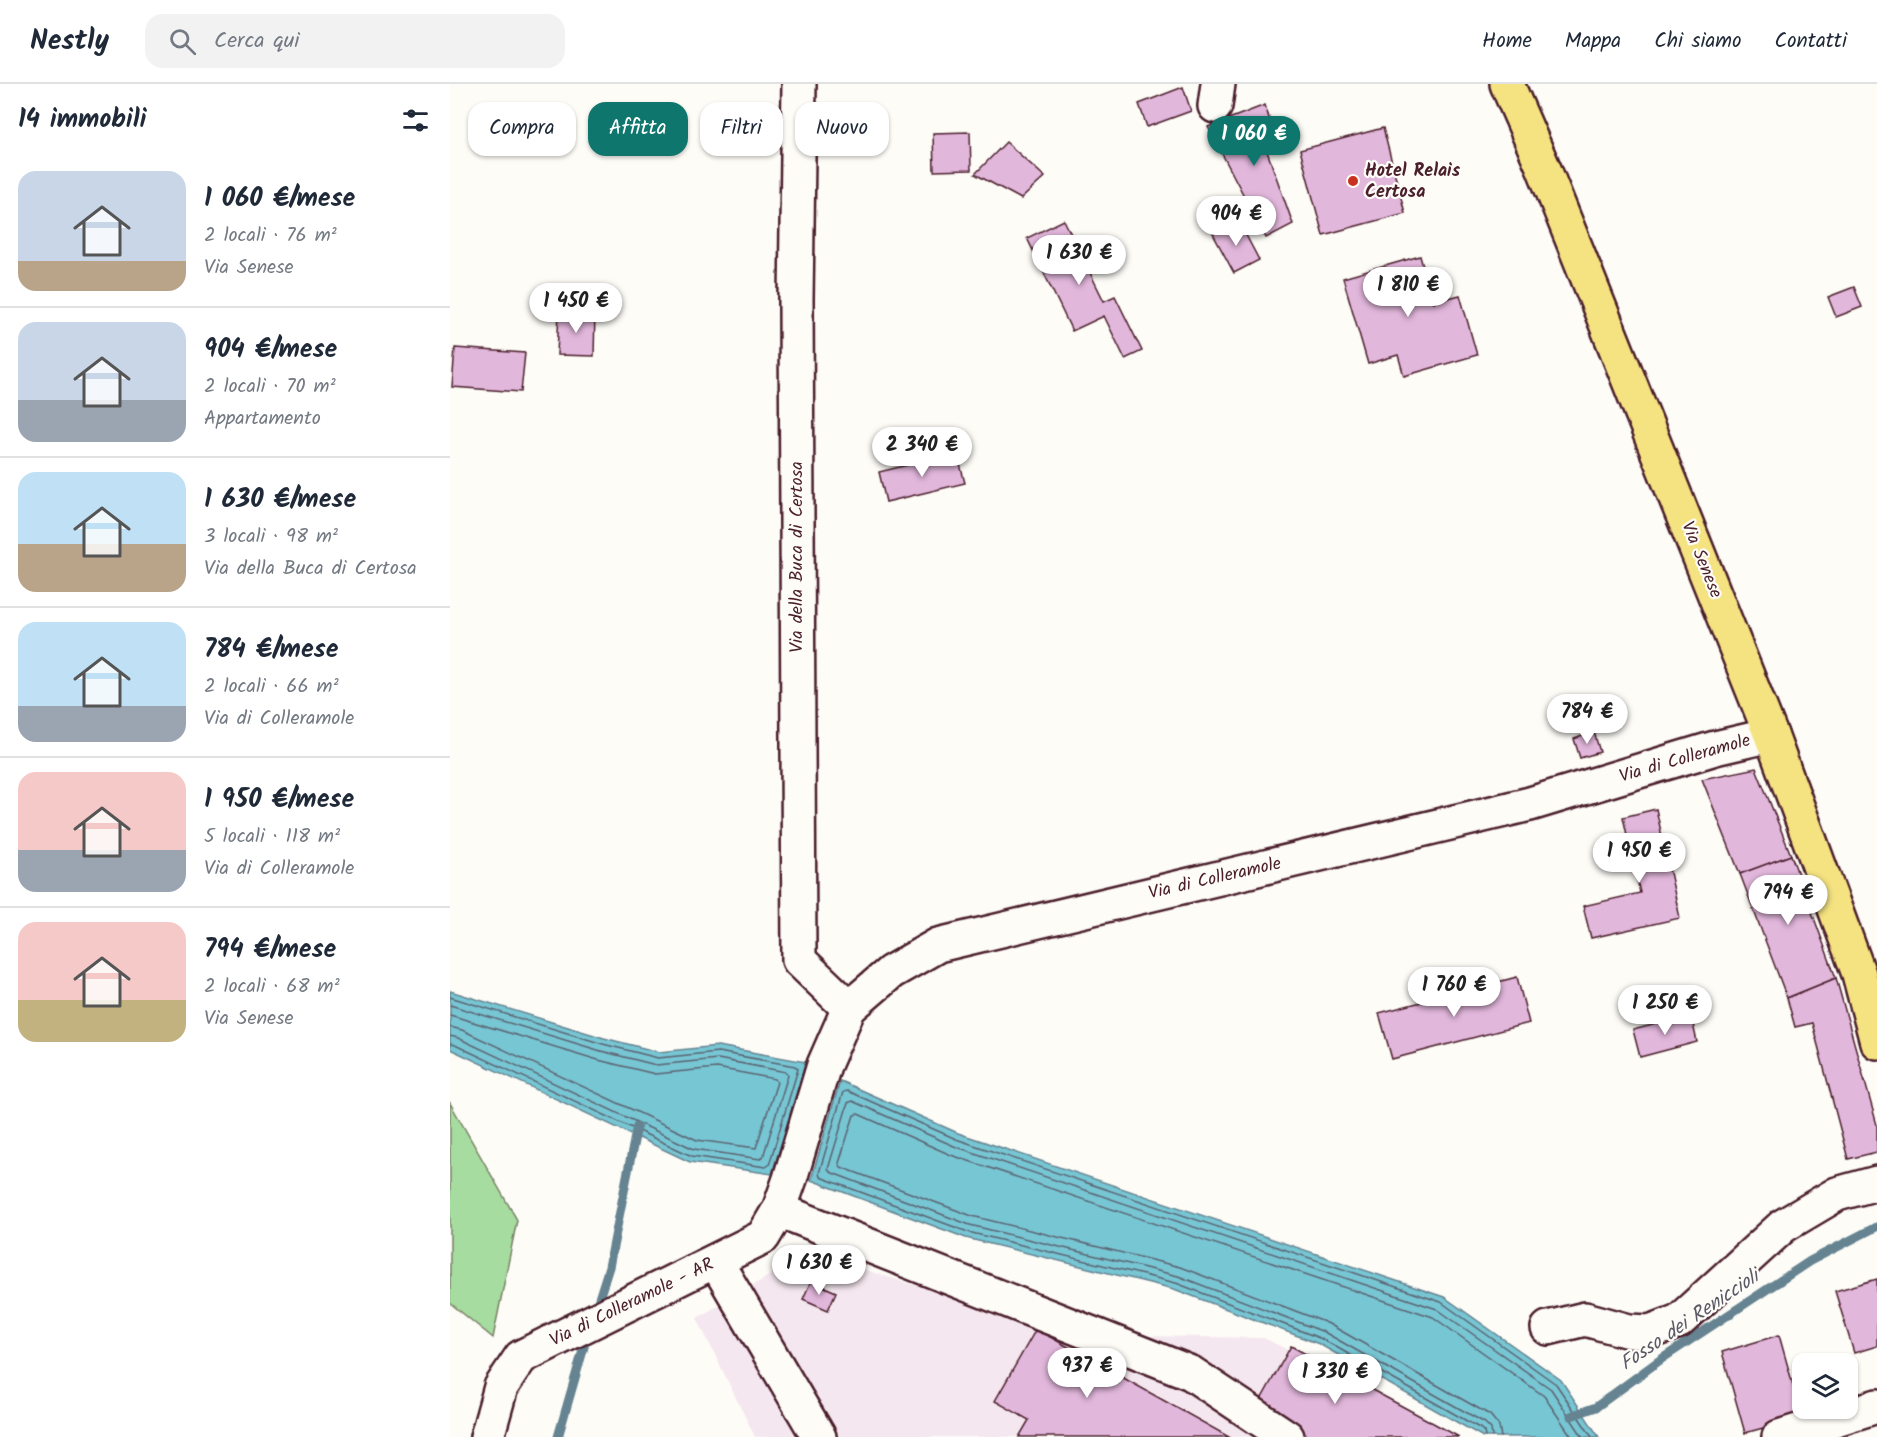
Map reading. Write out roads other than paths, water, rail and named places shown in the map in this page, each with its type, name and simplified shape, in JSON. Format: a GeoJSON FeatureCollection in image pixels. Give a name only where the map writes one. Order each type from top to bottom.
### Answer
{"type":"FeatureCollection","features":[{"type":"Feature","properties":{"kind":"main road","name":"Via Senese"},"geometry":{"type":"LineString","coordinates":[[1508,84],[1771,735],[1859,974],[1877,1042]]}},
{"type":"Feature","properties":{"kind":"street","name":"Via della Buca di Certosa"},"geometry":{"type":"LineString","coordinates":[[799,84],[796,300],[799,960],[849,1008]]}},
{"type":"Feature","properties":{"kind":"street","name":"Via di Colleramole"},"geometry":{"type":"LineString","coordinates":[[790,1179],[824,1065],[849,1008],[891,972],[938,945],[1530,804],[1715,748],[1771,735]]}},
{"type":"Feature","properties":{"kind":"street","name":"Via di Colleramole - AR"},"geometry":{"type":"LineString","coordinates":[[487,1437],[501,1387],[521,1358],[763,1238],[779,1210],[790,1179]]}},
{"type":"Feature","properties":{"kind":"street"},"geometry":{"type":"LineString","coordinates":[[1548,1328],[1585,1319],[1629,1331],[1650,1332],[1679,1321],[1783,1227],[1837,1194],[1877,1183]]}},
{"type":"Feature","properties":{"kind":"street"},"geometry":{"type":"LineString","coordinates":[[779,1210],[1191,1373],[1287,1437]]}},
{"type":"Feature","properties":{"kind":"street"},"geometry":{"type":"LineString","coordinates":[[716,1262],[819,1437]]}},
{"type":"Feature","properties":{"kind":"street"},"geometry":{"type":"LineString","coordinates":[[466,1437],[501,1387]]}},
{"type":"Feature","properties":{"kind":"street"},"geometry":{"type":"LineString","coordinates":[[1779,1437],[1877,1406]]}},
{"type":"Feature","properties":{"kind":"water"},"geometry":{"type":"Polygon","coordinates":[[[450,991],[604,1038],[659,1052],[718,1046],[806,1062],[772,1174],[690,1162],[450,1049],[450,991]]]}},
{"type":"Feature","properties":{"kind":"water"},"geometry":{"type":"Polygon","coordinates":[[[840,1081],[958,1133],[1444,1297],[1561,1380],[1599,1437],[1483,1437],[1319,1344],[1174,1289],[966,1238],[811,1180],[840,1081]]]}},
{"type":"Feature","properties":{"kind":"waterway"},"geometry":{"type":"LineString","coordinates":[[595,1311],[609,1267],[637,1126]]}},
{"type":"Feature","properties":{"kind":"waterway","name":"Fosso dei Reniccioli"},"geometry":{"type":"LineString","coordinates":[[1571,1416],[1596,1407],[1660,1360],[1810,1261],[1876,1227]]}},
{"type":"Feature","properties":{"kind":"waterway"},"geometry":{"type":"LineString","coordinates":[[558,1437],[588,1333]]}},
{"type":"Feature","properties":{"kind":"place","name":"Hotel Relais Certosa"},"geometry":{"type":"Point","coordinates":[1353,181]}}]}
